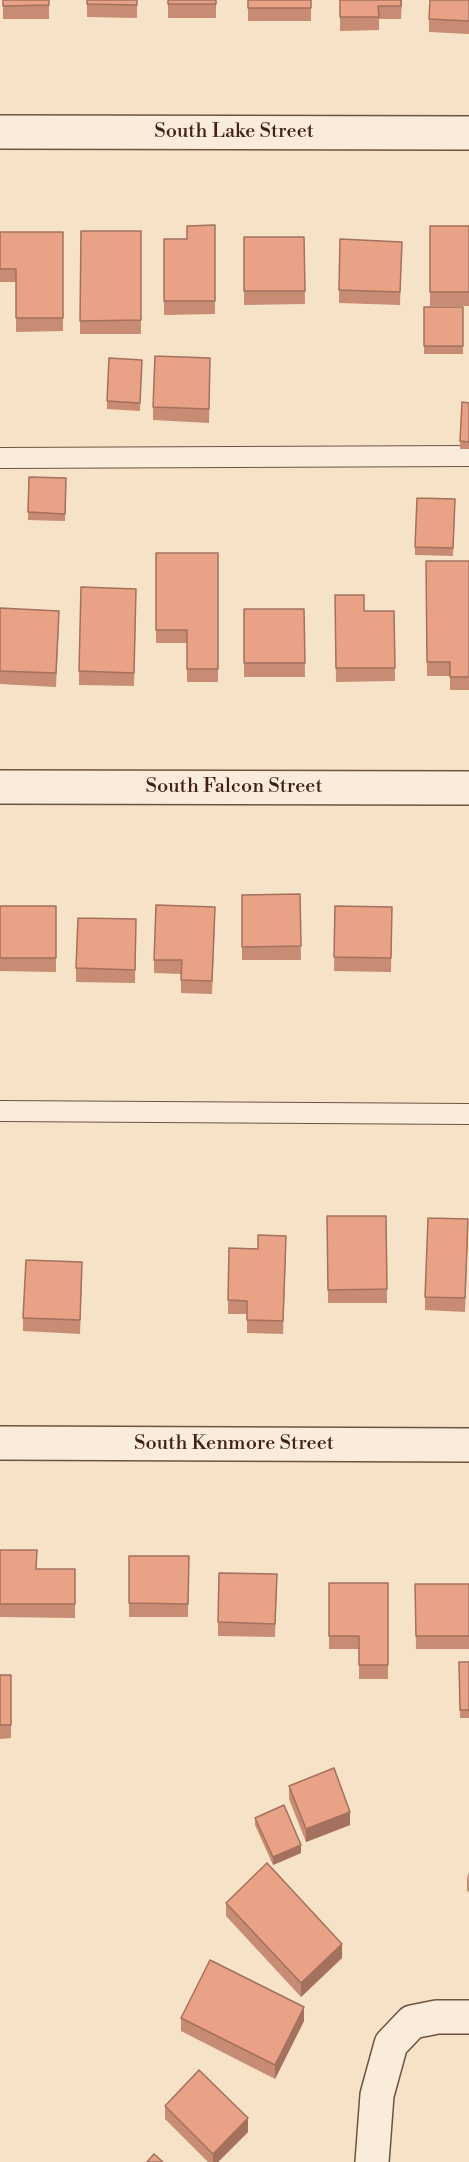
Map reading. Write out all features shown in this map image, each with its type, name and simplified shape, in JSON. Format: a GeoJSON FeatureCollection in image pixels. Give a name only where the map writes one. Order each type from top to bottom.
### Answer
{"type":"FeatureCollection","features":[{"type":"Feature","properties":{"kind":"street","name":"South Lake Street"},"geometry":{"type":"LineString","coordinates":[[0,132],[469,133]]}},
{"type":"Feature","properties":{"kind":"street","name":"South Falcon Street"},"geometry":{"type":"LineString","coordinates":[[0,787],[469,788]]}},
{"type":"Feature","properties":{"kind":"street","name":"South Kenmore Street"},"geometry":{"type":"LineString","coordinates":[[0,1443],[469,1445]]}},
{"type":"Feature","properties":{"kind":"street"},"geometry":{"type":"LineString","coordinates":[[372,2162],[377,2095],[391,2044],[412,2022],[437,2017],[469,2017]]}},
{"type":"Feature","properties":{"kind":"lane"},"geometry":{"type":"LineString","coordinates":[[0,458],[469,456]]}},
{"type":"Feature","properties":{"kind":"lane"},"geometry":{"type":"LineString","coordinates":[[0,1111],[469,1114]]}},
{"type":"Feature","properties":{"kind":"building"},"geometry":{"type":"Polygon","coordinates":[[[3,0],[49,0],[49,5],[3,6],[3,0]]]}},
{"type":"Feature","properties":{"kind":"building"},"geometry":{"type":"Polygon","coordinates":[[[87,0],[137,0],[137,5],[87,4],[87,0]]]}},
{"type":"Feature","properties":{"kind":"building"},"geometry":{"type":"Polygon","coordinates":[[[168,0],[216,0],[216,4],[168,4],[168,0]]]}},
{"type":"Feature","properties":{"kind":"building"},"geometry":{"type":"Polygon","coordinates":[[[248,0],[311,0],[311,8],[248,8],[248,0]]]}},
{"type":"Feature","properties":{"kind":"building"},"geometry":{"type":"Polygon","coordinates":[[[340,0],[401,0],[401,6],[378,6],[379,17],[340,17],[340,0]]]}},
{"type":"Feature","properties":{"kind":"building"},"geometry":{"type":"Polygon","coordinates":[[[430,0],[469,0],[469,21],[429,19],[430,0]]]}},
{"type":"Feature","properties":{"kind":"building"},"geometry":{"type":"Polygon","coordinates":[[[215,225],[215,301],[164,301],[164,239],[187,239],[187,226],[215,225]]]}},
{"type":"Feature","properties":{"kind":"building"},"geometry":{"type":"Polygon","coordinates":[[[430,226],[469,226],[469,292],[430,292],[430,226]]]}},
{"type":"Feature","properties":{"kind":"building"},"geometry":{"type":"Polygon","coordinates":[[[81,231],[141,231],[141,320],[80,321],[81,231]]]}},
{"type":"Feature","properties":{"kind":"building"},"geometry":{"type":"Polygon","coordinates":[[[0,232],[63,232],[63,318],[16,318],[16,269],[0,269],[0,232]]]}},
{"type":"Feature","properties":{"kind":"building"},"geometry":{"type":"Polygon","coordinates":[[[244,237],[304,237],[305,291],[244,291],[244,237]]]}},
{"type":"Feature","properties":{"kind":"building"},"geometry":{"type":"Polygon","coordinates":[[[340,239],[402,242],[400,292],[339,290],[340,239]]]}},
{"type":"Feature","properties":{"kind":"building"},"geometry":{"type":"Polygon","coordinates":[[[424,307],[463,307],[463,346],[424,346],[424,307]]]}},
{"type":"Feature","properties":{"kind":"building"},"geometry":{"type":"Polygon","coordinates":[[[155,356],[210,358],[209,409],[153,407],[155,356]]]}},
{"type":"Feature","properties":{"kind":"building"},"geometry":{"type":"Polygon","coordinates":[[[109,358],[142,360],[140,403],[107,401],[109,358]]]}},
{"type":"Feature","properties":{"kind":"building"},"geometry":{"type":"Polygon","coordinates":[[[462,402],[469,403],[469,442],[460,441],[462,402]]]}},
{"type":"Feature","properties":{"kind":"building"},"geometry":{"type":"Polygon","coordinates":[[[29,477],[66,478],[65,514],[28,512],[29,477]]]}},
{"type":"Feature","properties":{"kind":"building"},"geometry":{"type":"Polygon","coordinates":[[[417,498],[455,499],[453,548],[415,547],[417,498]]]}},
{"type":"Feature","properties":{"kind":"building"},"geometry":{"type":"Polygon","coordinates":[[[156,553],[218,553],[218,669],[187,669],[187,630],[156,630],[156,553]]]}},
{"type":"Feature","properties":{"kind":"building"},"geometry":{"type":"Polygon","coordinates":[[[426,561],[469,561],[469,677],[450,677],[450,662],[427,662],[426,561]]]}},
{"type":"Feature","properties":{"kind":"building"},"geometry":{"type":"Polygon","coordinates":[[[81,587],[136,589],[134,673],[79,671],[81,587]]]}},
{"type":"Feature","properties":{"kind":"building"},"geometry":{"type":"Polygon","coordinates":[[[335,595],[364,595],[364,611],[394,611],[395,668],[336,668],[335,595]]]}},
{"type":"Feature","properties":{"kind":"building"},"geometry":{"type":"Polygon","coordinates":[[[0,608],[59,611],[56,673],[0,671],[0,608]]]}},
{"type":"Feature","properties":{"kind":"building"},"geometry":{"type":"Polygon","coordinates":[[[244,609],[304,609],[305,663],[244,663],[244,609]]]}},
{"type":"Feature","properties":{"kind":"building"},"geometry":{"type":"Polygon","coordinates":[[[300,894],[301,946],[242,947],[242,895],[300,894]]]}},
{"type":"Feature","properties":{"kind":"building"},"geometry":{"type":"Polygon","coordinates":[[[156,905],[215,907],[212,981],[181,980],[182,960],[154,960],[156,905]]]}},
{"type":"Feature","properties":{"kind":"building"},"geometry":{"type":"Polygon","coordinates":[[[0,906],[56,906],[56,958],[0,958],[0,906]]]}},
{"type":"Feature","properties":{"kind":"building"},"geometry":{"type":"Polygon","coordinates":[[[335,906],[392,907],[391,958],[334,957],[335,906]]]}},
{"type":"Feature","properties":{"kind":"building"},"geometry":{"type":"Polygon","coordinates":[[[78,918],[136,919],[135,970],[76,968],[78,918]]]}},
{"type":"Feature","properties":{"kind":"building"},"geometry":{"type":"Polygon","coordinates":[[[327,1216],[386,1216],[387,1289],[328,1290],[327,1216]]]}},
{"type":"Feature","properties":{"kind":"building"},"geometry":{"type":"Polygon","coordinates":[[[428,1218],[468,1219],[465,1298],[425,1297],[428,1218]]]}},
{"type":"Feature","properties":{"kind":"building"},"geometry":{"type":"Polygon","coordinates":[[[258,1235],[286,1236],[283,1321],[247,1320],[247,1301],[228,1300],[229,1248],[258,1249],[258,1235]]]}},
{"type":"Feature","properties":{"kind":"building"},"geometry":{"type":"Polygon","coordinates":[[[26,1260],[82,1262],[80,1320],[23,1318],[26,1260]]]}},
{"type":"Feature","properties":{"kind":"building"},"geometry":{"type":"Polygon","coordinates":[[[0,1550],[37,1550],[36,1569],[75,1569],[75,1604],[0,1604],[0,1550]]]}},
{"type":"Feature","properties":{"kind":"building"},"geometry":{"type":"Polygon","coordinates":[[[129,1556],[189,1556],[188,1604],[129,1603],[129,1556]]]}},
{"type":"Feature","properties":{"kind":"building"},"geometry":{"type":"Polygon","coordinates":[[[219,1573],[277,1574],[275,1624],[218,1622],[219,1573]]]}},
{"type":"Feature","properties":{"kind":"building"},"geometry":{"type":"Polygon","coordinates":[[[329,1583],[388,1583],[388,1665],[359,1665],[359,1636],[329,1636],[329,1583]]]}},
{"type":"Feature","properties":{"kind":"building"},"geometry":{"type":"Polygon","coordinates":[[[415,1584],[469,1584],[469,1636],[416,1636],[415,1584]]]}},
{"type":"Feature","properties":{"kind":"building"},"geometry":{"type":"Polygon","coordinates":[[[459,1662],[469,1662],[469,1710],[460,1710],[459,1662]]]}},
{"type":"Feature","properties":{"kind":"building"},"geometry":{"type":"Polygon","coordinates":[[[0,1675],[11,1675],[11,1725],[0,1725],[0,1675]]]}},
{"type":"Feature","properties":{"kind":"building"},"geometry":{"type":"Polygon","coordinates":[[[334,1768],[350,1812],[306,1829],[289,1786],[334,1768]]]}},
{"type":"Feature","properties":{"kind":"building"},"geometry":{"type":"Polygon","coordinates":[[[284,1805],[301,1845],[273,1857],[255,1818],[284,1805]]]}},
{"type":"Feature","properties":{"kind":"building"},"geometry":{"type":"Polygon","coordinates":[[[267,1863],[342,1944],[301,1983],[226,1903],[267,1863]]]}},
{"type":"Feature","properties":{"kind":"building"},"geometry":{"type":"Polygon","coordinates":[[[210,1960],[304,2007],[275,2065],[181,2018],[210,1960]]]}},
{"type":"Feature","properties":{"kind":"building"},"geometry":{"type":"Polygon","coordinates":[[[199,2070],[248,2118],[213,2154],[165,2106],[199,2070]]]}},
{"type":"Feature","properties":{"kind":"building"},"geometry":{"type":"Polygon","coordinates":[[[154,2154],[163,2162],[147,2162],[154,2154]]]}}]}
